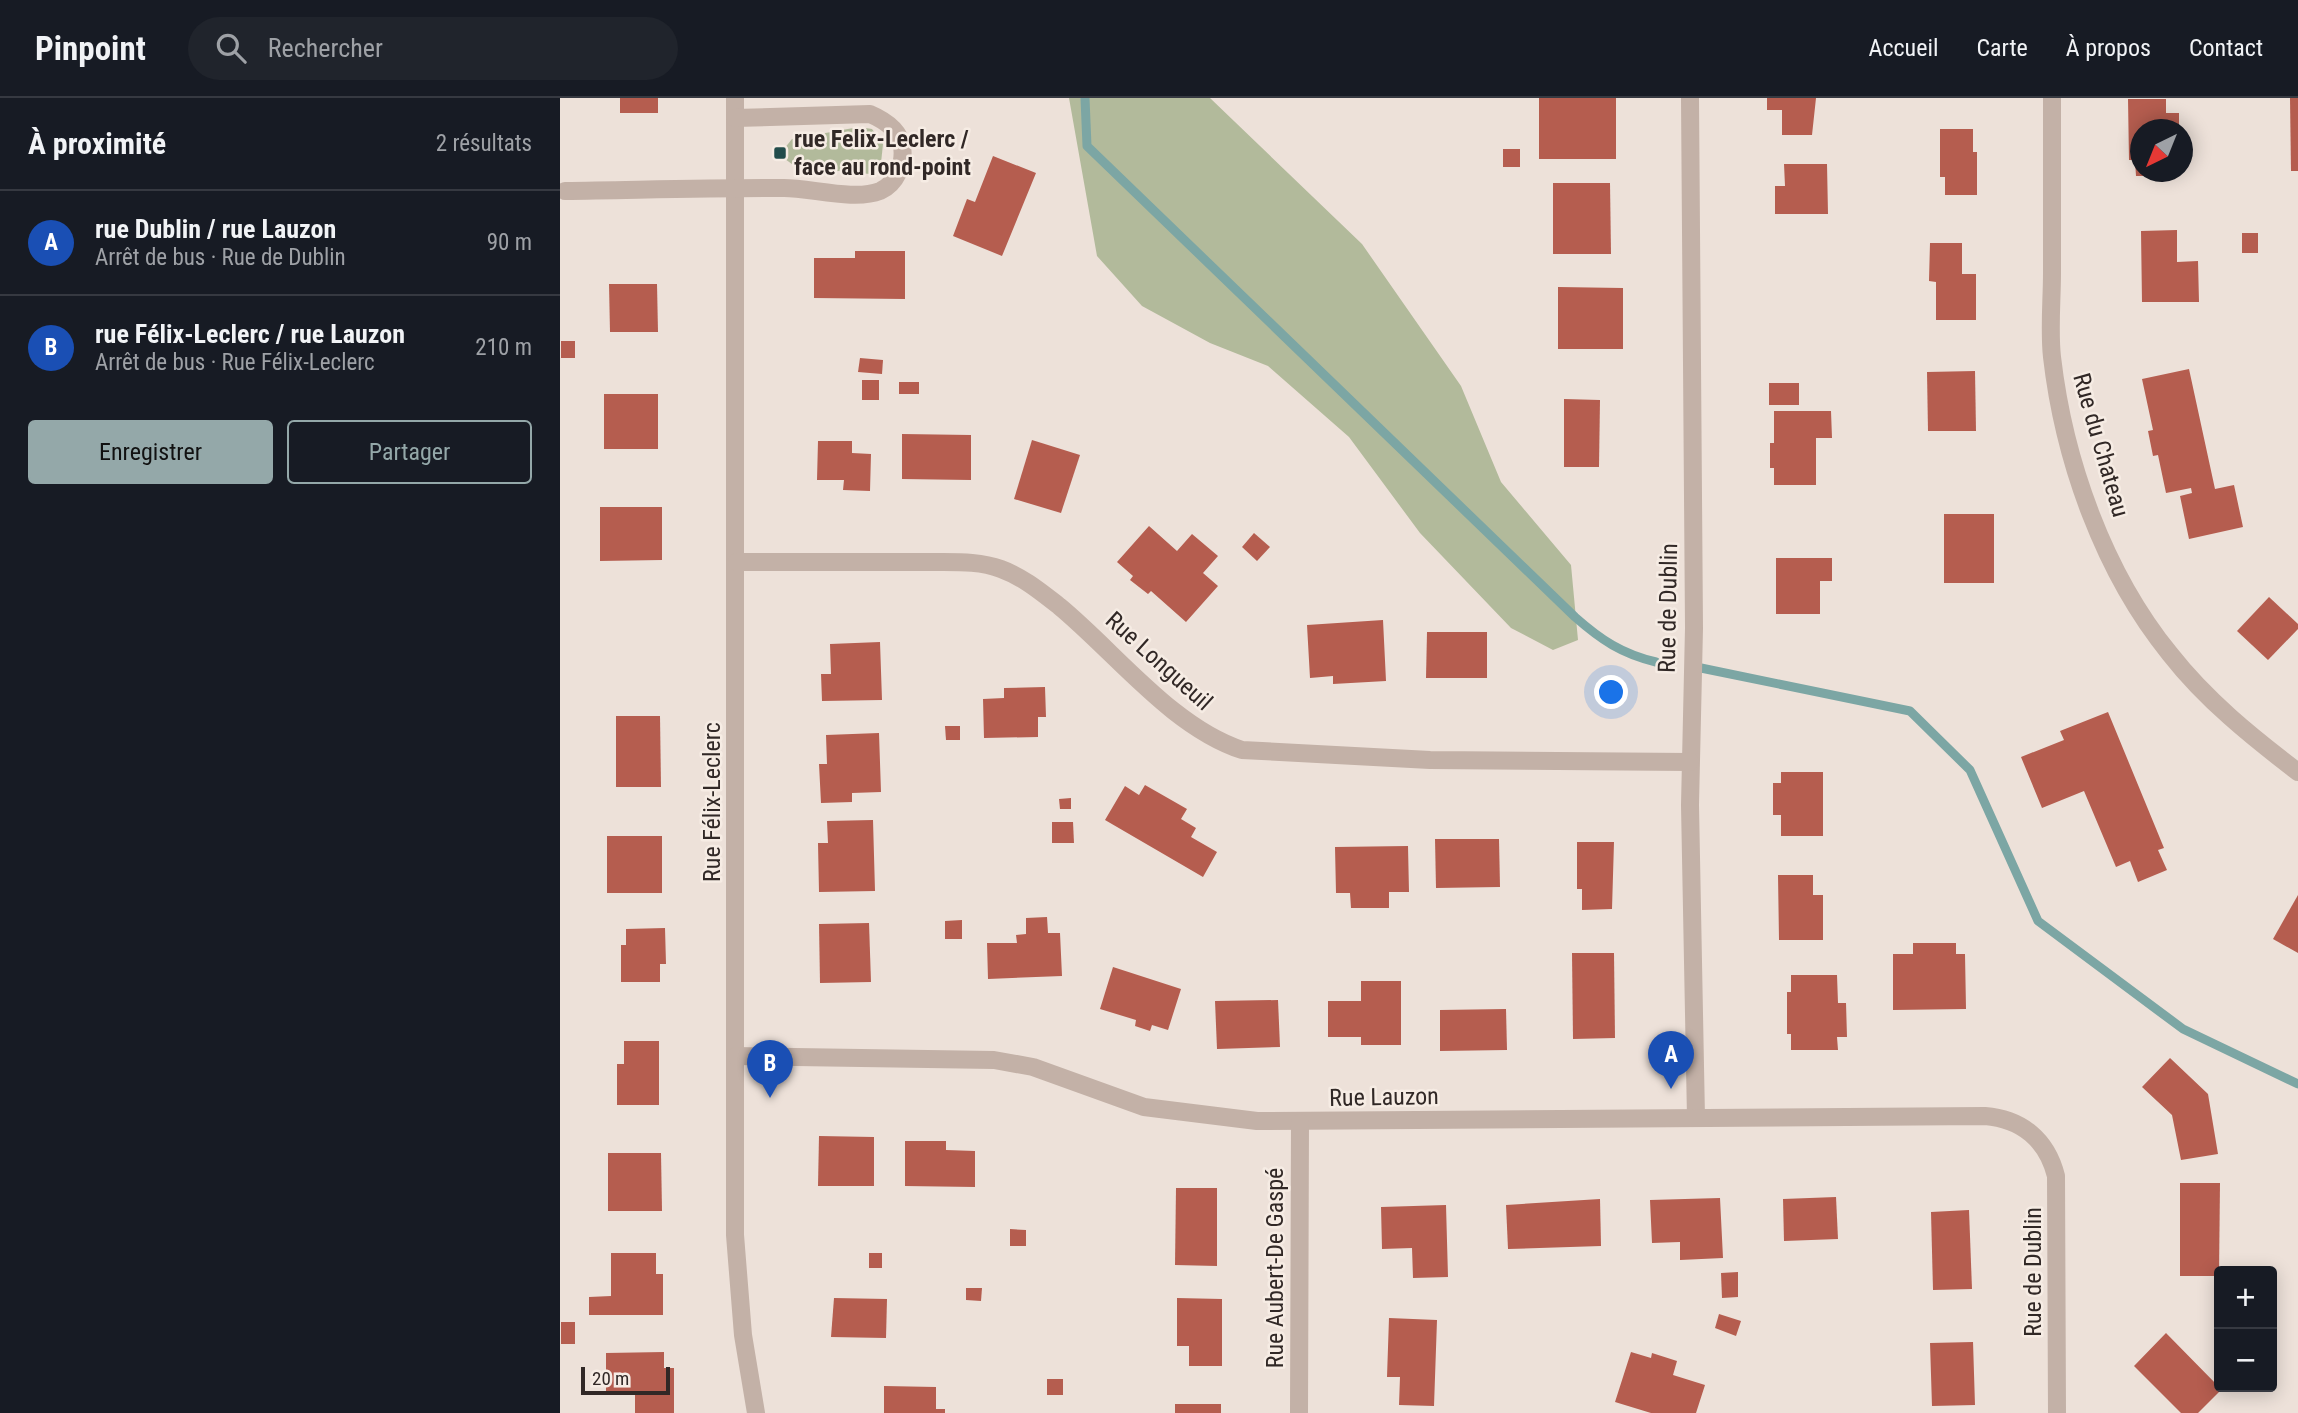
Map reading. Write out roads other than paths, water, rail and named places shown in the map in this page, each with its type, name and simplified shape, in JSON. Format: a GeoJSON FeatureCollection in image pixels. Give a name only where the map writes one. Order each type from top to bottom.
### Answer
{"type":"FeatureCollection","features":[{"type":"Feature","properties":{"kind":"street","name":"Rue Félix-Leclerc"},"geometry":{"type":"LineString","coordinates":[[735,98],[738,1294],[756,1413]]}},
{"type":"Feature","properties":{"kind":"street","name":"Rue de Dublin"},"geometry":{"type":"LineString","coordinates":[[1689,98],[1694,628],[1690,762],[1696,1118]]}},
{"type":"Feature","properties":{"kind":"street","name":"Rue du Chateau"},"geometry":{"type":"LineString","coordinates":[[2052,98],[2052,356],[2064,423],[2083,491],[2109,555],[2137,610],[2171,656],[2224,711],[2298,772]]}},
{"type":"Feature","properties":{"kind":"street"},"geometry":{"type":"LineString","coordinates":[[565,191],[786,188],[871,193],[882,190],[897,176],[902,146],[889,124],[858,112],[735,118]]}},
{"type":"Feature","properties":{"kind":"street","name":"Rue Longueuil"},"geometry":{"type":"LineString","coordinates":[[737,562],[972,562],[1002,569],[1029,584],[1082,625],[1192,726],[1216,740],[1242,750],[1430,760],[1690,762]]}},
{"type":"Feature","properties":{"kind":"street","name":"Rue Lauzon"},"geometry":{"type":"LineString","coordinates":[[736,1056],[994,1060],[1033,1067],[1129,1103],[1160,1111],[1300,1123],[1985,1116],[2018,1124],[2036,1137]]}},
{"type":"Feature","properties":{"kind":"street","name":"Rue Aubert-De Gaspé"},"geometry":{"type":"LineString","coordinates":[[1299,1413],[1300,1123]]}},
{"type":"Feature","properties":{"kind":"street","name":"Rue de Dublin"},"geometry":{"type":"LineString","coordinates":[[2036,1137],[2053,1165],[2057,1187],[2057,1413]]}},
{"type":"Feature","properties":{"kind":"waterway"},"geometry":{"type":"LineString","coordinates":[[1085,98],[1087,146],[1575,617],[1612,645],[1656,662]]}},
{"type":"Feature","properties":{"kind":"waterway"},"geometry":{"type":"LineString","coordinates":[[1701,668],[1910,711],[1970,770],[2038,921],[2183,1029],[2298,1084]]}},
{"type":"Feature","properties":{"kind":"place","name":"rue Felix-Leclerc / face au rond-point"},"geometry":{"type":"Point","coordinates":[780,153]}},
{"type":"Feature","properties":{"kind":"place","name":"rue Dublin / rue Lauzon"},"geometry":{"type":"Point","coordinates":[1671,1089]}},
{"type":"Feature","properties":{"kind":"place","name":"rue Félix-Leclerc / rue Lauzon"},"geometry":{"type":"Point","coordinates":[770,1098]}}]}
